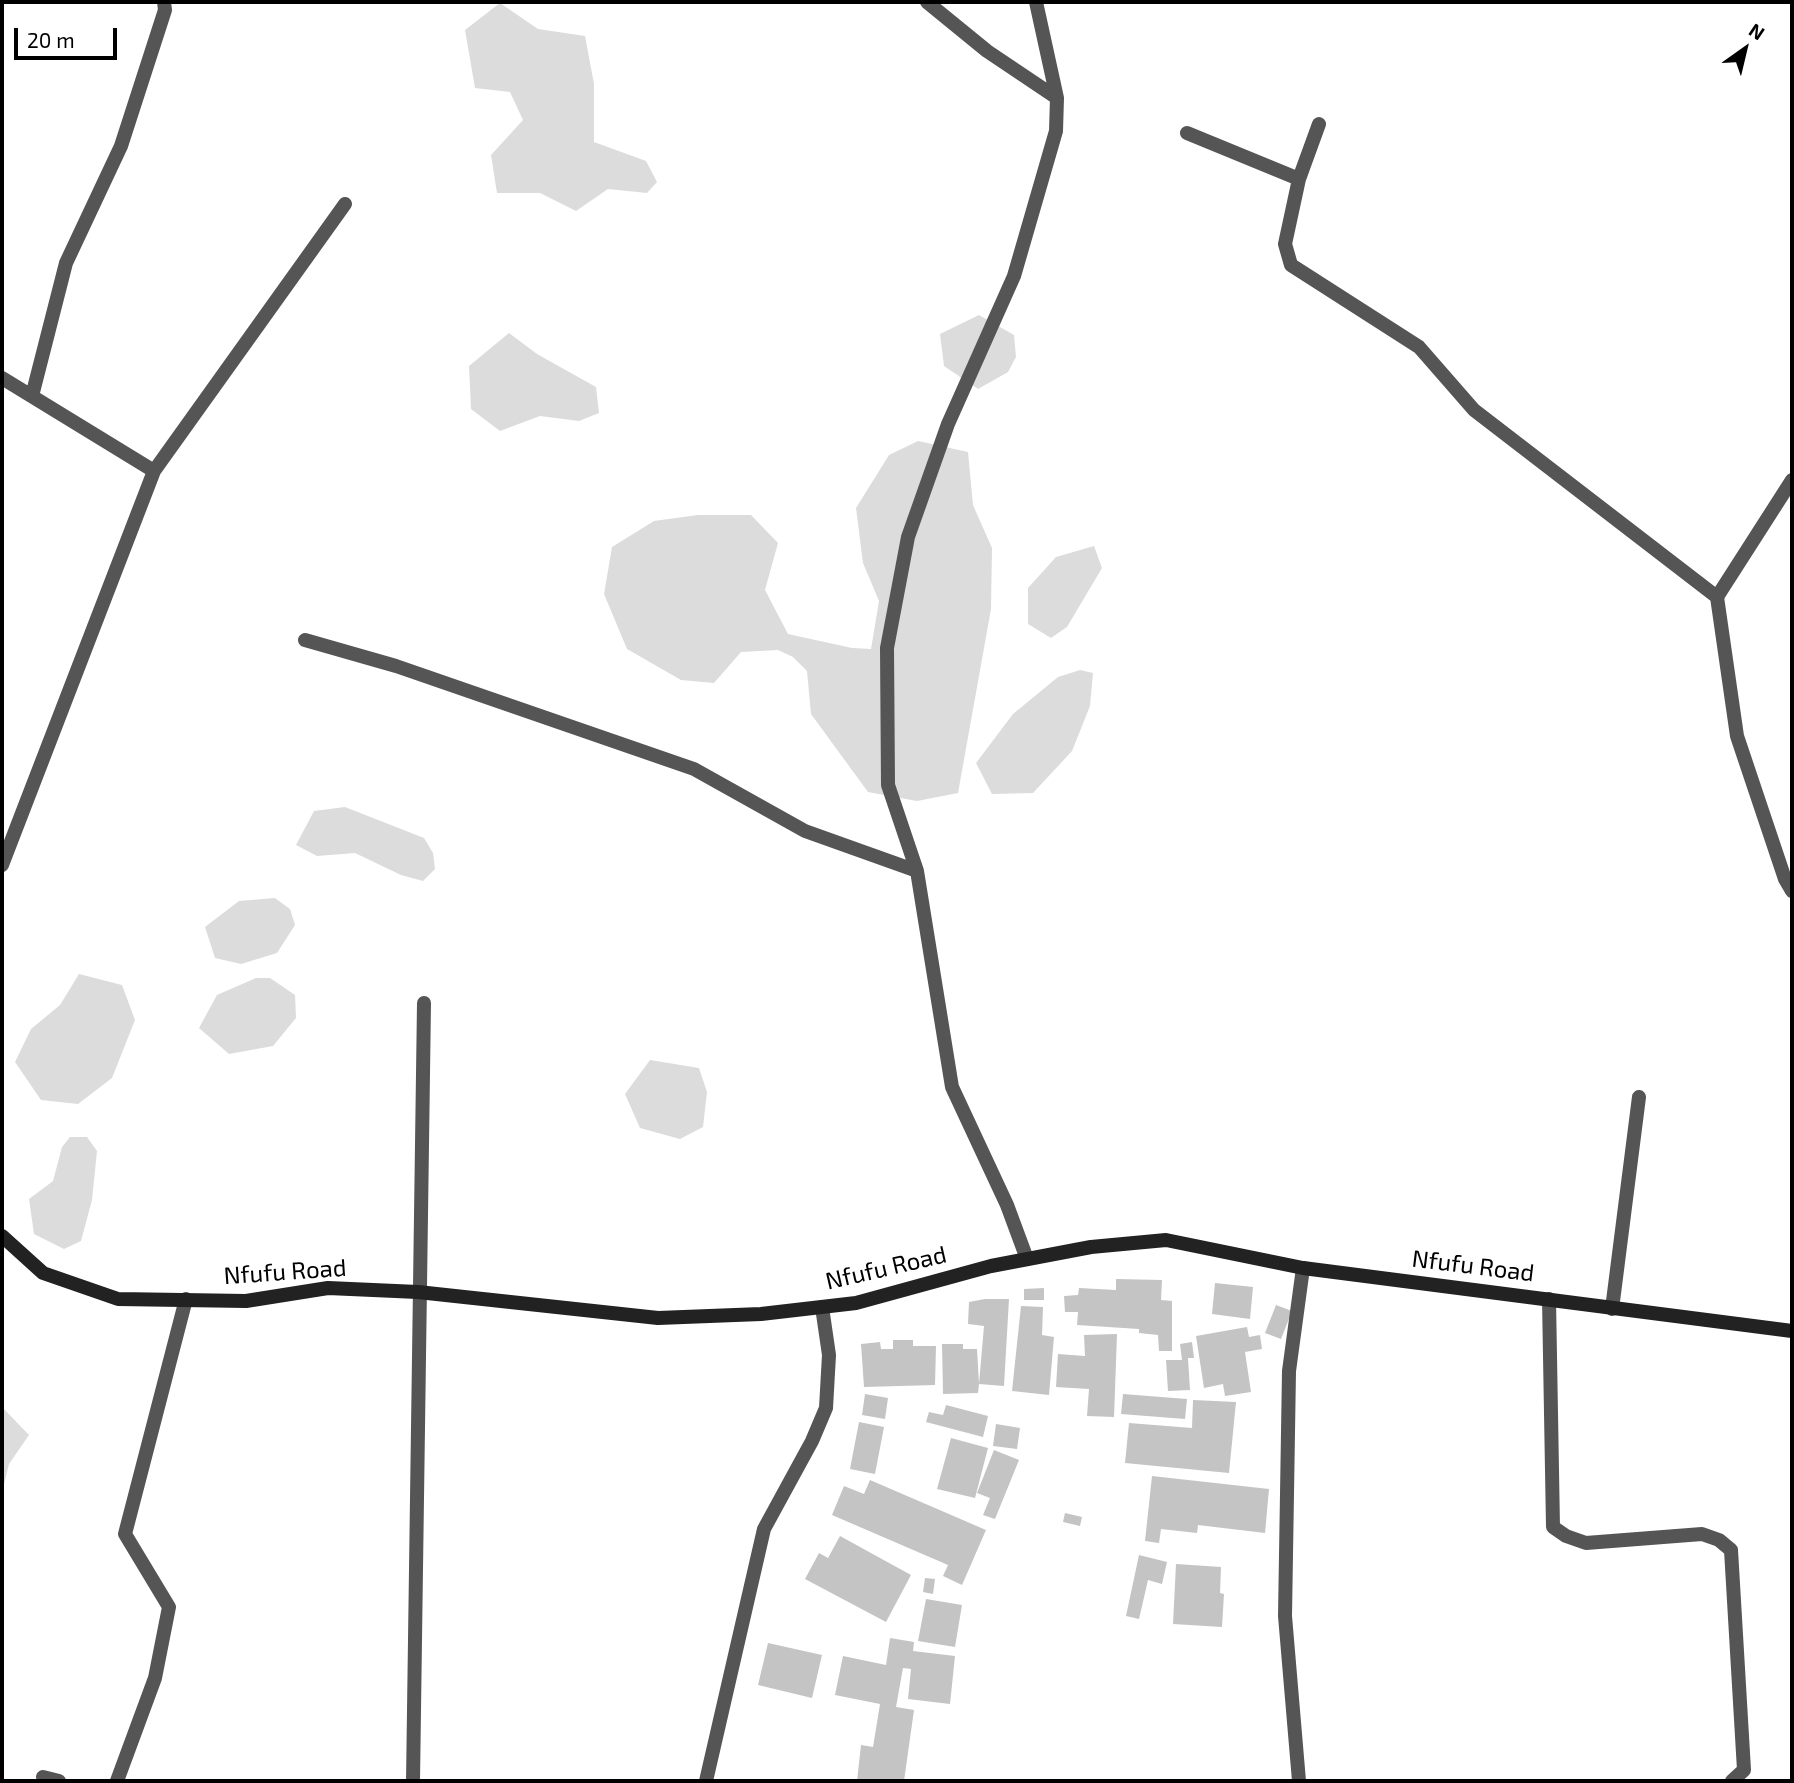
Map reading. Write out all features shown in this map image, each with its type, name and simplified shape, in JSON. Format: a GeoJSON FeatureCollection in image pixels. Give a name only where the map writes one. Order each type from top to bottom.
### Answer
{"type":"FeatureCollection","features":[{"type":"Feature","properties":{"kind":"street"},"geometry":{"type":"LineString","coordinates":[[32,396],[66,262],[121,146],[165,10],[164,2]]}},
{"type":"Feature","properties":{"kind":"street"},"geometry":{"type":"LineString","coordinates":[[927,2],[986,51],[1057,98]]}},
{"type":"Feature","properties":{"kind":"street"},"geometry":{"type":"LineString","coordinates":[[1027,1259],[1007,1205],[953,1087],[917,871],[888,785],[887,648],[908,537],[948,424],[1014,276],[1056,131],[1057,98],[1036,2]]}},
{"type":"Feature","properties":{"kind":"street"},"geometry":{"type":"LineString","coordinates":[[1319,124],[1299,179],[1285,244],[1291,265],[1419,347],[1474,410],[1717,597]]}},
{"type":"Feature","properties":{"kind":"street"},"geometry":{"type":"LineString","coordinates":[[1187,133],[1299,179]]}},
{"type":"Feature","properties":{"kind":"street"},"geometry":{"type":"LineString","coordinates":[[2,865],[154,471],[345,204]]}},
{"type":"Feature","properties":{"kind":"street"},"geometry":{"type":"LineString","coordinates":[[2,378],[154,471]]}},
{"type":"Feature","properties":{"kind":"street"},"geometry":{"type":"LineString","coordinates":[[1792,480],[1717,597],[1737,736],[1785,879],[1792,891]]}},
{"type":"Feature","properties":{"kind":"street"},"geometry":{"type":"LineString","coordinates":[[305,640],[396,666],[694,769],[805,831],[917,871]]}},
{"type":"Feature","properties":{"kind":"street"},"geometry":{"type":"LineString","coordinates":[[413,1781],[424,1003]]}},
{"type":"Feature","properties":{"kind":"street"},"geometry":{"type":"LineString","coordinates":[[1612,1309],[1639,1097]]}},
{"type":"Feature","properties":{"kind":"street","name":"Nfufu Road"},"geometry":{"type":"LineString","coordinates":[[2,1237],[43,1273],[118,1299],[246,1301],[328,1288],[418,1292],[658,1318],[761,1314],[856,1303],[1027,1259],[1091,1247],[1166,1240],[1303,1268],[1792,1331]]}},
{"type":"Feature","properties":{"kind":"street"},"geometry":{"type":"LineString","coordinates":[[1299,1781],[1285,1616],[1289,1371],[1303,1268]]}},
{"type":"Feature","properties":{"kind":"street"},"geometry":{"type":"LineString","coordinates":[[117,1781],[155,1678],[169,1607],[125,1534],[186,1299]]}},
{"type":"Feature","properties":{"kind":"street"},"geometry":{"type":"LineString","coordinates":[[1549,1299],[1553,1527],[1566,1536],[1586,1543],[1702,1534],[1719,1540],[1731,1550],[1744,1770],[1732,1781]]}},
{"type":"Feature","properties":{"kind":"street"},"geometry":{"type":"LineString","coordinates":[[706,1781],[764,1528],[812,1441],[826,1408],[829,1355],[822,1307]]}},
{"type":"Feature","properties":{"kind":"street"},"geometry":{"type":"LineString","coordinates":[[43,1777],[59,1781]]}},
{"type":"Feature","properties":{"kind":"shaded area"},"geometry":{"type":"Polygon","coordinates":[[[500,3],[538,29],[585,36],[594,84],[594,142],[646,161],[657,182],[647,193],[608,189],[576,211],[540,193],[497,193],[491,155],[523,120],[510,92],[475,88],[465,30],[500,3]]]}},
{"type":"Feature","properties":{"kind":"shaded area"},"geometry":{"type":"Polygon","coordinates":[[[979,315],[1014,335],[1016,357],[1008,372],[978,389],[944,366],[940,334],[979,315]]]}},
{"type":"Feature","properties":{"kind":"shaded area"},"geometry":{"type":"Polygon","coordinates":[[[509,333],[537,354],[596,387],[599,413],[579,421],[540,416],[500,431],[471,409],[469,366],[509,333]]]}},
{"type":"Feature","properties":{"kind":"shaded area"},"geometry":{"type":"Polygon","coordinates":[[[918,441],[968,452],[973,505],[992,548],[991,609],[958,793],[917,801],[868,792],[811,714],[807,671],[793,657],[778,650],[741,652],[714,683],[681,680],[627,649],[604,594],[612,547],[654,521],[698,515],[751,515],[778,543],[765,590],[788,634],[852,648],[871,649],[879,601],[863,563],[856,508],[889,455],[918,441]]]}},
{"type":"Feature","properties":{"kind":"shaded area"},"geometry":{"type":"Polygon","coordinates":[[[1094,546],[1102,568],[1067,627],[1051,638],[1028,624],[1028,588],[1056,557],[1094,546]]]}},
{"type":"Feature","properties":{"kind":"shaded area"},"geometry":{"type":"Polygon","coordinates":[[[1080,670],[1093,673],[1090,706],[1072,751],[1033,793],[992,794],[976,763],[1013,714],[1058,677],[1080,670]]]}},
{"type":"Feature","properties":{"kind":"shaded area"},"geometry":{"type":"Polygon","coordinates":[[[345,807],[424,838],[433,853],[435,869],[423,881],[401,875],[355,853],[317,856],[296,845],[314,811],[345,807]]]}},
{"type":"Feature","properties":{"kind":"shaded area"},"geometry":{"type":"Polygon","coordinates":[[[275,898],[290,909],[295,925],[277,953],[241,964],[215,958],[205,927],[239,901],[275,898]]]}},
{"type":"Feature","properties":{"kind":"shaded area"},"geometry":{"type":"Polygon","coordinates":[[[79,974],[122,985],[135,1020],[112,1078],[78,1104],[41,1100],[15,1062],[31,1029],[60,1005],[79,974]]]}},
{"type":"Feature","properties":{"kind":"shaded area"},"geometry":{"type":"Polygon","coordinates":[[[256,978],[270,978],[295,995],[296,1018],[273,1046],[229,1054],[199,1028],[217,995],[256,978]]]}},
{"type":"Feature","properties":{"kind":"shaded area"},"geometry":{"type":"Polygon","coordinates":[[[650,1060],[699,1068],[707,1092],[703,1127],[680,1139],[640,1128],[625,1094],[650,1060]]]}},
{"type":"Feature","properties":{"kind":"shaded area"},"geometry":{"type":"Polygon","coordinates":[[[70,1137],[87,1137],[97,1151],[92,1200],[81,1241],[64,1249],[34,1234],[29,1199],[53,1181],[62,1147],[70,1137]]]}},
{"type":"Feature","properties":{"kind":"shaded area"},"geometry":{"type":"Polygon","coordinates":[[[2,1407],[29,1435],[9,1464],[2,1492],[2,1407]]]}},
{"type":"Feature","properties":{"kind":"building"},"geometry":{"type":"Polygon","coordinates":[[[1116,1279],[1162,1280],[1161,1300],[1172,1301],[1172,1351],[1159,1351],[1158,1335],[1139,1333],[1139,1329],[1077,1325],[1078,1312],[1065,1312],[1064,1296],[1078,1295],[1079,1288],[1116,1290],[1116,1279]]]}},
{"type":"Feature","properties":{"kind":"building"},"geometry":{"type":"Polygon","coordinates":[[[1215,1283],[1253,1287],[1250,1319],[1212,1314],[1215,1283]]]}},
{"type":"Feature","properties":{"kind":"building"},"geometry":{"type":"Polygon","coordinates":[[[1044,1288],[1044,1300],[1024,1300],[1024,1289],[1044,1288]]]}},
{"type":"Feature","properties":{"kind":"building"},"geometry":{"type":"Polygon","coordinates":[[[1009,1299],[1004,1386],[979,1384],[984,1326],[968,1324],[969,1302],[1009,1299]]]}},
{"type":"Feature","properties":{"kind":"building"},"geometry":{"type":"Polygon","coordinates":[[[1276,1305],[1292,1311],[1281,1339],[1265,1333],[1276,1305]]]}},
{"type":"Feature","properties":{"kind":"building"},"geometry":{"type":"Polygon","coordinates":[[[1021,1306],[1043,1307],[1042,1335],[1054,1337],[1049,1395],[1012,1391],[1021,1306]]]}},
{"type":"Feature","properties":{"kind":"building"},"geometry":{"type":"Polygon","coordinates":[[[1247,1327],[1249,1337],[1260,1335],[1262,1349],[1245,1352],[1251,1392],[1225,1396],[1223,1384],[1204,1388],[1196,1336],[1247,1327]]]}},
{"type":"Feature","properties":{"kind":"building"},"geometry":{"type":"Polygon","coordinates":[[[1117,1334],[1114,1417],[1087,1416],[1089,1389],[1056,1387],[1058,1354],[1085,1356],[1084,1335],[1117,1334]]]}},
{"type":"Feature","properties":{"kind":"building"},"geometry":{"type":"Polygon","coordinates":[[[893,1340],[913,1340],[913,1346],[936,1346],[935,1385],[864,1387],[861,1344],[880,1342],[881,1349],[893,1349],[893,1340]]]}},
{"type":"Feature","properties":{"kind":"building"},"geometry":{"type":"Polygon","coordinates":[[[1192,1342],[1194,1358],[1188,1358],[1190,1390],[1168,1391],[1166,1360],[1182,1360],[1180,1344],[1192,1342]]]}},
{"type":"Feature","properties":{"kind":"building"},"geometry":{"type":"Polygon","coordinates":[[[942,1344],[963,1344],[963,1349],[977,1349],[978,1393],[943,1394],[942,1344]]]}},
{"type":"Feature","properties":{"kind":"building"},"geometry":{"type":"Polygon","coordinates":[[[865,1394],[888,1398],[885,1419],[862,1415],[865,1394]]]}},
{"type":"Feature","properties":{"kind":"building"},"geometry":{"type":"Polygon","coordinates":[[[1123,1394],[1187,1399],[1185,1419],[1121,1414],[1123,1394]]]}},
{"type":"Feature","properties":{"kind":"building"},"geometry":{"type":"Polygon","coordinates":[[[1193,1400],[1236,1402],[1229,1473],[1125,1463],[1129,1423],[1192,1428],[1193,1400]]]}},
{"type":"Feature","properties":{"kind":"building"},"geometry":{"type":"Polygon","coordinates":[[[946,1405],[988,1416],[983,1437],[926,1422],[929,1412],[943,1415],[946,1405]]]}},
{"type":"Feature","properties":{"kind":"building"},"geometry":{"type":"Polygon","coordinates":[[[859,1422],[884,1427],[875,1474],[850,1469],[859,1422]]]}},
{"type":"Feature","properties":{"kind":"building"},"geometry":{"type":"Polygon","coordinates":[[[996,1424],[1020,1428],[1017,1449],[993,1446],[996,1424]]]}},
{"type":"Feature","properties":{"kind":"building"},"geometry":{"type":"Polygon","coordinates":[[[951,1438],[988,1448],[975,1498],[937,1489],[951,1438]]]}},
{"type":"Feature","properties":{"kind":"building"},"geometry":{"type":"Polygon","coordinates":[[[994,1450],[1019,1460],[995,1519],[983,1515],[990,1498],[977,1493],[994,1450]]]}},
{"type":"Feature","properties":{"kind":"building"},"geometry":{"type":"Polygon","coordinates":[[[1152,1476],[1269,1489],[1265,1533],[1198,1525],[1197,1533],[1161,1529],[1159,1543],[1145,1541],[1152,1476]]]}},
{"type":"Feature","properties":{"kind":"building"},"geometry":{"type":"Polygon","coordinates":[[[870,1480],[986,1530],[962,1585],[943,1576],[948,1565],[832,1515],[844,1486],[864,1494],[870,1480]]]}},
{"type":"Feature","properties":{"kind":"building"},"geometry":{"type":"Polygon","coordinates":[[[1065,1513],[1082,1517],[1080,1526],[1063,1522],[1065,1513]]]}},
{"type":"Feature","properties":{"kind":"building"},"geometry":{"type":"Polygon","coordinates":[[[840,1536],[911,1575],[886,1622],[805,1579],[819,1553],[828,1558],[840,1536]]]}},
{"type":"Feature","properties":{"kind":"building"},"geometry":{"type":"Polygon","coordinates":[[[1139,1555],[1167,1562],[1162,1584],[1148,1580],[1139,1619],[1126,1616],[1139,1555]]]}},
{"type":"Feature","properties":{"kind":"building"},"geometry":{"type":"Polygon","coordinates":[[[1176,1564],[1221,1567],[1220,1593],[1224,1594],[1222,1627],[1173,1624],[1176,1564]]]}},
{"type":"Feature","properties":{"kind":"building"},"geometry":{"type":"Polygon","coordinates":[[[925,1578],[935,1579],[933,1594],[923,1592],[925,1578]]]}},
{"type":"Feature","properties":{"kind":"building"},"geometry":{"type":"Polygon","coordinates":[[[926,1599],[962,1605],[955,1647],[918,1641],[926,1599]]]}},
{"type":"Feature","properties":{"kind":"building"},"geometry":{"type":"Polygon","coordinates":[[[890,1638],[914,1642],[913,1651],[955,1656],[950,1704],[908,1699],[911,1669],[903,1668],[896,1707],[914,1710],[904,1781],[857,1781],[861,1745],[873,1747],[880,1704],[835,1695],[843,1656],[886,1665],[890,1638]]]}},
{"type":"Feature","properties":{"kind":"building"},"geometry":{"type":"Polygon","coordinates":[[[768,1643],[822,1655],[812,1698],[758,1685],[768,1643]]]}}]}
